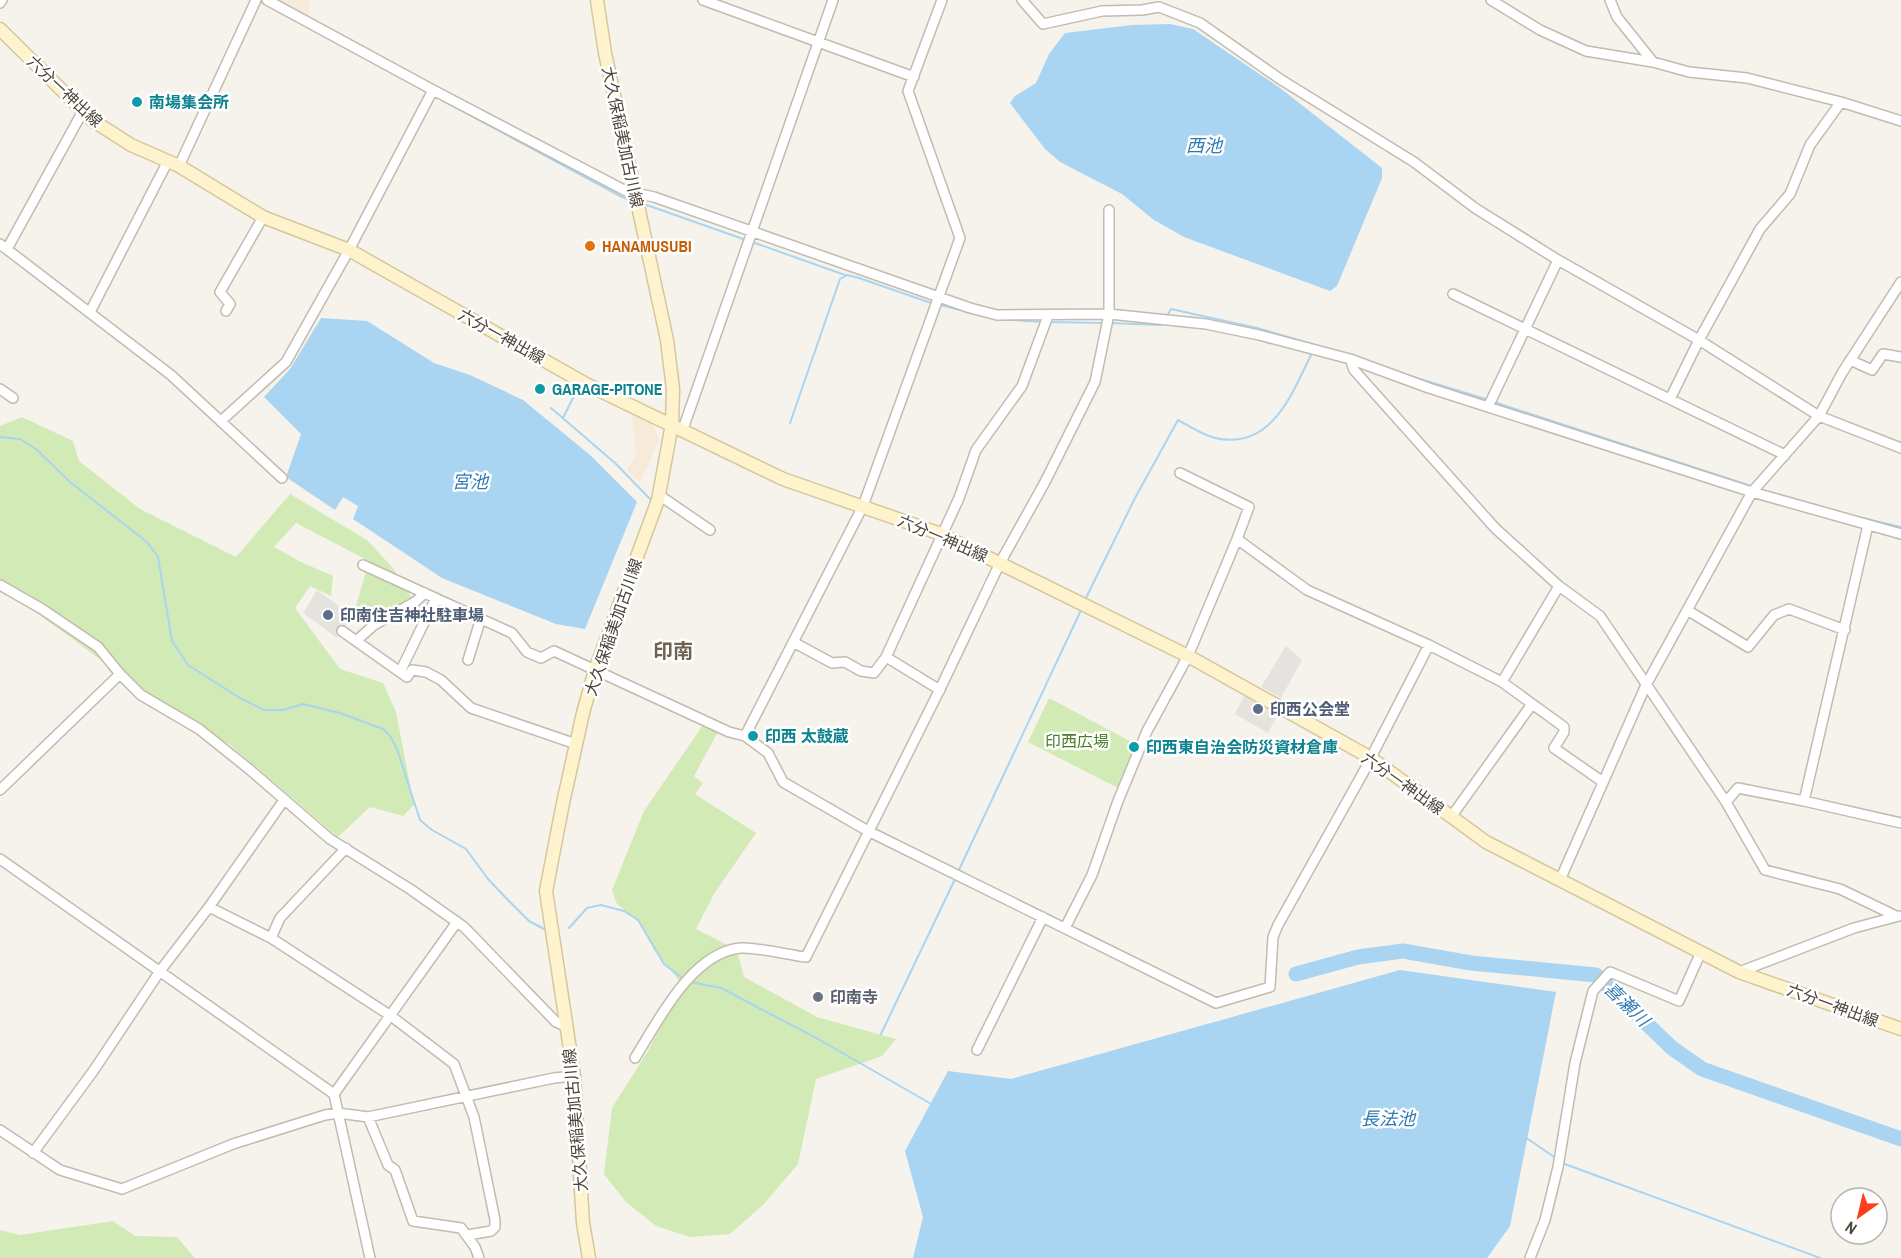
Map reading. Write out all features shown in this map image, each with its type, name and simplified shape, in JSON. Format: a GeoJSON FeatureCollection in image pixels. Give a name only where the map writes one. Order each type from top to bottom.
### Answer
{"type":"FeatureCollection","features":[{"type":"Feature","properties":{"kind":"main road","name":"大久保稲美加古川線"},"geometry":{"type":"LineString","coordinates":[[590,1258],[584,1223],[574,1076],[546,891],[576,744],[595,670],[659,495],[677,427],[666,340],[605,53],[597,0]]}},
{"type":"Feature","properties":{"kind":"main road","name":"六分一神出線"},"geometry":{"type":"LineString","coordinates":[[0,30],[92,120],[131,145],[174,163],[263,217],[349,250],[586,384],[783,479],[941,534],[1188,656],[1371,758],[1486,842],[1739,972],[1901,1029]]}},
{"type":"Feature","properties":{"kind":"street"},"geometry":{"type":"LineString","coordinates":[[90,312],[174,163],[256,0]]}},
{"type":"Feature","properties":{"kind":"street"},"geometry":{"type":"LineString","coordinates":[[267,0],[626,191],[654,197],[938,298],[997,315],[1109,314],[1206,324],[1259,335],[1350,359],[1430,388],[1752,492],[1901,534]]}},
{"type":"Feature","properties":{"kind":"street"},"geometry":{"type":"LineString","coordinates":[[703,0],[914,76]]}},
{"type":"Feature","properties":{"kind":"street"},"geometry":{"type":"LineString","coordinates":[[677,427],[752,232],[833,0]]}},
{"type":"Feature","properties":{"kind":"street"},"geometry":{"type":"LineString","coordinates":[[745,736],[863,506],[960,238],[908,91],[942,0]]}},
{"type":"Feature","properties":{"kind":"street"},"geometry":{"type":"LineString","coordinates":[[1022,0],[1043,24],[1102,11],[1159,8],[1200,23],[1280,79],[1414,162],[1475,208],[1558,260],[1699,339],[1819,416],[1901,448]]}},
{"type":"Feature","properties":{"kind":"street"},"geometry":{"type":"LineString","coordinates":[[1491,0],[1540,30],[1586,51],[1653,62],[1689,72],[1747,78],[1841,102],[1901,121]]}},
{"type":"Feature","properties":{"kind":"street"},"geometry":{"type":"LineString","coordinates":[[1610,0],[1617,17],[1653,62]]}},
{"type":"Feature","properties":{"kind":"street"},"geometry":{"type":"LineString","coordinates":[[221,421],[286,362],[349,250],[433,90]]}},
{"type":"Feature","properties":{"kind":"street"},"geometry":{"type":"LineString","coordinates":[[1670,399],[1699,339],[1760,229],[1790,194],[1810,146],[1841,102]]}},
{"type":"Feature","properties":{"kind":"street"},"geometry":{"type":"LineString","coordinates":[[83,111],[4,247],[171,375],[282,478]]}},
{"type":"Feature","properties":{"kind":"street"},"geometry":{"type":"LineString","coordinates":[[635,1058],[676,993],[686,981],[716,956],[741,948],[806,957],[940,690],[1000,562],[1045,482],[1095,382],[1109,314],[1109,210]]}},
{"type":"Feature","properties":{"kind":"street"},"geometry":{"type":"LineString","coordinates":[[226,310],[230,304],[220,292],[263,217]]}},
{"type":"Feature","properties":{"kind":"street"},"geometry":{"type":"LineString","coordinates":[[1488,407],[1558,260]]}},
{"type":"Feature","properties":{"kind":"street"},"geometry":{"type":"LineString","coordinates":[[1560,880],[1646,685],[1752,492],[1819,416],[1850,360],[1901,282]]}},
{"type":"Feature","properties":{"kind":"street"},"geometry":{"type":"LineString","coordinates":[[1453,294],[1785,455]]}},
{"type":"Feature","properties":{"kind":"street"},"geometry":{"type":"LineString","coordinates":[[794,642],[832,663],[845,662],[861,671],[874,673],[886,657],[959,498],[975,450],[1022,386],[1048,316]]}},
{"type":"Feature","properties":{"kind":"street"},"geometry":{"type":"LineString","coordinates":[[1850,360],[1872,370],[1883,354],[1901,357]]}},
{"type":"Feature","properties":{"kind":"street"},"geometry":{"type":"LineString","coordinates":[[1350,359],[1354,370],[1495,528],[1559,586],[1600,616],[1726,802],[1765,870],[1840,889],[1899,916]]}},
{"type":"Feature","properties":{"kind":"street"},"geometry":{"type":"LineString","coordinates":[[0,389],[13,398]]}},
{"type":"Feature","properties":{"kind":"street"},"geometry":{"type":"LineString","coordinates":[[1065,928],[1092,875],[1118,801],[1148,731],[1188,656],[1249,507],[1180,473]]}},
{"type":"Feature","properties":{"kind":"street"},"geometry":{"type":"LineString","coordinates":[[659,495],[710,530]]}},
{"type":"Feature","properties":{"kind":"street"},"geometry":{"type":"LineString","coordinates":[[1804,801],[1868,525]]}},
{"type":"Feature","properties":{"kind":"street"},"geometry":{"type":"LineString","coordinates":[[1237,539],[1308,590],[1429,645],[1502,682],[1564,727],[1564,732],[1554,748],[1603,783]]}},
{"type":"Feature","properties":{"kind":"street"},"geometry":{"type":"LineString","coordinates":[[363,565],[512,633],[527,652],[541,658],[554,651],[729,732],[745,736],[768,753],[783,782],[868,831],[1216,1003],[1270,987],[1273,937],[1278,925],[1371,758],[1429,645]]}},
{"type":"Feature","properties":{"kind":"street"},"geometry":{"type":"LineString","coordinates":[[0,585],[42,609],[98,647],[141,695],[199,729],[330,839],[411,889],[457,922],[556,1022],[567,1027]]}},
{"type":"Feature","properties":{"kind":"street"},"geometry":{"type":"LineString","coordinates":[[1502,682],[1559,586]]}},
{"type":"Feature","properties":{"kind":"street"},"geometry":{"type":"LineString","coordinates":[[916,589],[926,593]]}},
{"type":"Feature","properties":{"kind":"street"},"geometry":{"type":"LineString","coordinates":[[357,641],[374,626],[415,602],[425,593]]}},
{"type":"Feature","properties":{"kind":"street"},"geometry":{"type":"LineString","coordinates":[[400,672],[436,598]]}},
{"type":"Feature","properties":{"kind":"street"},"geometry":{"type":"LineString","coordinates":[[1687,610],[1748,648],[1774,615],[1789,609],[1845,630]]}},
{"type":"Feature","properties":{"kind":"street"},"geometry":{"type":"LineString","coordinates":[[468,660],[481,618]]}},
{"type":"Feature","properties":{"kind":"street"},"geometry":{"type":"LineString","coordinates":[[342,631],[407,677],[412,670],[426,672],[441,680],[471,708],[576,744]]}},
{"type":"Feature","properties":{"kind":"street"},"geometry":{"type":"LineString","coordinates":[[886,657],[940,690]]}},
{"type":"Feature","properties":{"kind":"street"},"geometry":{"type":"LineString","coordinates":[[0,790],[120,674]]}},
{"type":"Feature","properties":{"kind":"street"},"geometry":{"type":"LineString","coordinates":[[1451,817],[1532,704]]}},
{"type":"Feature","properties":{"kind":"street"},"geometry":{"type":"LineString","coordinates":[[1726,802],[1738,789],[1901,823]]}},
{"type":"Feature","properties":{"kind":"street"},"geometry":{"type":"LineString","coordinates":[[33,1153],[94,1070],[160,970],[209,907],[284,800]]}},
{"type":"Feature","properties":{"kind":"street"},"geometry":{"type":"LineString","coordinates":[[271,938],[280,918],[346,848]]}},
{"type":"Feature","properties":{"kind":"street"},"geometry":{"type":"LineString","coordinates":[[0,859],[334,1094],[369,1258]]}},
{"type":"Feature","properties":{"kind":"street"},"geometry":{"type":"LineString","coordinates":[[209,907],[271,938],[391,1016],[454,1064],[474,1117],[495,1220],[495,1227],[491,1231],[468,1235]]}},
{"type":"Feature","properties":{"kind":"street"},"geometry":{"type":"LineString","coordinates":[[977,1050],[1043,916]]}},
{"type":"Feature","properties":{"kind":"street"},"geometry":{"type":"LineString","coordinates":[[1739,972],[1854,928],[1899,916]]}},
{"type":"Feature","properties":{"kind":"street"},"geometry":{"type":"LineString","coordinates":[[334,1094],[457,922]]}},
{"type":"Feature","properties":{"kind":"street"},"geometry":{"type":"LineString","coordinates":[[1530,1258],[1545,1220],[1556,1177],[1575,1063],[1593,991],[1610,972],[1678,1001],[1701,952]]}},
{"type":"Feature","properties":{"kind":"street"},"geometry":{"type":"LineString","coordinates":[[0,1130],[60,1170],[122,1189],[233,1144],[292,1124],[338,1113],[368,1117],[554,1078],[574,1076]]}},
{"type":"Feature","properties":{"kind":"street"},"geometry":{"type":"LineString","coordinates":[[368,1117],[388,1165],[395,1170],[413,1221],[462,1228],[479,1258]]}},
{"type":"Feature","properties":{"kind":"shaded area"},"geometry":{"type":"Polygon","coordinates":[[[277,0],[310,0],[309,17],[277,0]]]}},
{"type":"Feature","properties":{"kind":"shaded area"},"geometry":{"type":"Polygon","coordinates":[[[631,409],[648,419],[654,426],[659,440],[640,483],[627,470],[636,454],[631,409]]]}},
{"type":"Feature","properties":{"kind":"shaded area","name":"印南住吉神社駐車場"},"geometry":{"type":"Polygon","coordinates":[[[317,590],[352,616],[337,638],[303,613],[317,590]]]}},
{"type":"Feature","properties":{"kind":"shaded area"},"geometry":{"type":"Polygon","coordinates":[[[1286,646],[1302,660],[1281,698],[1261,687],[1286,646]]]}},
{"type":"Feature","properties":{"kind":"shaded area"},"geometry":{"type":"Polygon","coordinates":[[[1246,692],[1280,711],[1268,733],[1235,714],[1246,692]]]}},
{"type":"Feature","properties":{"kind":"shaded area"},"geometry":{"type":"Polygon","coordinates":[[[1246,695],[1250,697],[1245,708],[1265,721],[1273,710],[1277,714],[1267,732],[1235,714],[1246,695]]]}},
{"type":"Feature","properties":{"kind":"green space"},"geometry":{"type":"Polygon","coordinates":[[[22,417],[73,441],[79,461],[140,509],[236,557],[290,494],[367,540],[392,567],[412,598],[374,619],[356,606],[369,561],[296,523],[274,547],[333,576],[331,596],[310,586],[295,608],[340,669],[383,683],[396,712],[414,805],[403,816],[370,807],[338,837],[230,745],[153,698],[0,586],[0,426],[22,417]]]}},
{"type":"Feature","properties":{"kind":"green space","name":"印西広場"},"geometry":{"type":"Polygon","coordinates":[[[1049,698],[1139,746],[1118,788],[1028,742],[1049,698]]]}},
{"type":"Feature","properties":{"kind":"green space"},"geometry":{"type":"Polygon","coordinates":[[[703,725],[718,732],[694,776],[703,783],[695,794],[756,833],[714,894],[696,929],[737,950],[744,977],[817,1017],[896,1039],[882,1056],[816,1079],[798,1164],[764,1204],[730,1234],[690,1237],[656,1226],[626,1202],[604,1174],[612,1108],[648,1051],[682,984],[654,950],[640,922],[617,904],[612,890],[644,811],[703,725]]]}},
{"type":"Feature","properties":{"kind":"green space"},"geometry":{"type":"Polygon","coordinates":[[[113,1221],[135,1236],[177,1237],[195,1258],[0,1258],[0,1230],[20,1235],[113,1221]]]}},
{"type":"Feature","properties":{"kind":"water","name":"西池"},"geometry":{"type":"Polygon","coordinates":[[[1170,24],[1193,29],[1280,88],[1382,168],[1382,178],[1337,286],[1330,291],[1184,237],[1154,220],[1122,194],[1060,162],[1045,149],[1010,103],[1015,96],[1036,83],[1049,54],[1065,33],[1132,25],[1170,24]]]}},
{"type":"Feature","properties":{"kind":"water","name":"宮池"},"geometry":{"type":"Polygon","coordinates":[[[321,318],[367,321],[434,363],[470,375],[523,400],[590,455],[637,502],[585,629],[556,624],[442,578],[353,519],[358,506],[343,497],[335,510],[286,477],[301,434],[264,397],[290,369],[321,318]]]}},
{"type":"Feature","properties":{"kind":"water","name":"長法池"},"geometry":{"type":"Polygon","coordinates":[[[1400,970],[1556,992],[1510,1226],[1487,1258],[913,1258],[923,1217],[905,1151],[948,1071],[1011,1079],[1400,970]]]}},
{"type":"Feature","properties":{"kind":"waterway"},"geometry":{"type":"LineString","coordinates":[[260,1],[308,27]]}},
{"type":"Feature","properties":{"kind":"waterway"},"geometry":{"type":"LineString","coordinates":[[442,100],[633,201]]}},
{"type":"Feature","properties":{"kind":"waterway"},"geometry":{"type":"LineString","coordinates":[[641,203],[746,240]]}},
{"type":"Feature","properties":{"kind":"waterway"},"geometry":{"type":"LineString","coordinates":[[752,242],[845,275]]}},
{"type":"Feature","properties":{"kind":"waterway"},"geometry":{"type":"LineString","coordinates":[[790,423],[840,279],[847,275],[859,278],[934,304]]}},
{"type":"Feature","properties":{"kind":"waterway"},"geometry":{"type":"LineString","coordinates":[[940,305],[993,318]]}},
{"type":"Feature","properties":{"kind":"waterway"},"geometry":{"type":"LineString","coordinates":[[1167,316],[1171,309],[1257,328],[1329,349]]}},
{"type":"Feature","properties":{"kind":"waterway"},"geometry":{"type":"LineString","coordinates":[[998,319],[1043,322]]}},
{"type":"Feature","properties":{"kind":"waterway"},"geometry":{"type":"LineString","coordinates":[[1049,322],[1103,323]]}},
{"type":"Feature","properties":{"kind":"waterway"},"geometry":{"type":"LineString","coordinates":[[1109,323],[1161,325],[1163,323]]}},
{"type":"Feature","properties":{"kind":"waterway"},"geometry":{"type":"LineString","coordinates":[[1085,600],[1135,498],[1178,420],[1215,438],[1235,440],[1251,436],[1265,427],[1288,401],[1312,353]]}},
{"type":"Feature","properties":{"kind":"waterway"},"geometry":{"type":"LineString","coordinates":[[1400,373],[1489,400]]}},
{"type":"Feature","properties":{"kind":"waterway"},"geometry":{"type":"LineString","coordinates":[[563,418],[579,386]]}},
{"type":"Feature","properties":{"kind":"waterway"},"geometry":{"type":"LineString","coordinates":[[1494,402],[1754,487]]}},
{"type":"Feature","properties":{"kind":"waterway"},"geometry":{"type":"LineString","coordinates":[[551,408],[615,463],[651,500]]}},
{"type":"Feature","properties":{"kind":"waterway"},"geometry":{"type":"LineString","coordinates":[[0,437],[20,439],[36,449],[70,482],[147,542],[158,557],[172,641],[188,665],[240,698],[264,710],[283,710],[303,704],[340,713],[383,729],[397,749],[420,820],[432,830],[466,849],[488,879],[505,897],[529,921],[544,929]]}},
{"type":"Feature","properties":{"kind":"waterway"},"geometry":{"type":"LineString","coordinates":[[1759,489],[1777,494]]}},
{"type":"Feature","properties":{"kind":"waterway"},"geometry":{"type":"LineString","coordinates":[[1854,516],[1901,527]]}},
{"type":"Feature","properties":{"kind":"waterway"},"geometry":{"type":"LineString","coordinates":[[958,872],[1082,608]]}},
{"type":"Feature","properties":{"kind":"waterway"},"geometry":{"type":"LineString","coordinates":[[881,1034],[956,877]]}},
{"type":"Feature","properties":{"kind":"waterway"},"geometry":{"type":"LineString","coordinates":[[569,928],[587,908],[601,905],[624,911],[638,920],[664,964],[685,980]]}},
{"type":"Feature","properties":{"kind":"waterway","name":"喜瀬川"},"geometry":{"type":"LineString","coordinates":[[1296,974],[1358,957],[1403,951],[1471,963],[1596,975],[1672,1048],[1702,1069],[1901,1139]]}},
{"type":"Feature","properties":{"kind":"waterway"},"geometry":{"type":"LineString","coordinates":[[690,982],[721,988],[820,1040],[933,1105]]}},
{"type":"Feature","properties":{"kind":"waterway"},"geometry":{"type":"LineString","coordinates":[[1525,1138],[1557,1159]]}},
{"type":"Feature","properties":{"kind":"waterway"},"geometry":{"type":"LineString","coordinates":[[1562,1163],[1820,1258]]}},
{"type":"Feature","properties":{"kind":"place","name":"南場集会所"},"geometry":{"type":"Point","coordinates":[137,102]}},
{"type":"Feature","properties":{"kind":"place","name":"HANAMUSUBI"},"geometry":{"type":"Point","coordinates":[590,246]}},
{"type":"Feature","properties":{"kind":"place","name":"GARAGE-PITONE"},"geometry":{"type":"Point","coordinates":[540,389]}},
{"type":"Feature","properties":{"kind":"place","name":"印南住吉神社駐車場"},"geometry":{"type":"Point","coordinates":[328,615]}},
{"type":"Feature","properties":{"kind":"place","name":"印西公会堂"},"geometry":{"type":"Point","coordinates":[1258,709]}},
{"type":"Feature","properties":{"kind":"place","name":"印西 太鼓蔵"},"geometry":{"type":"Point","coordinates":[753,736]}},
{"type":"Feature","properties":{"kind":"place","name":"印西東自治会防災資材倉庫"},"geometry":{"type":"Point","coordinates":[1134,747]}},
{"type":"Feature","properties":{"kind":"place","name":"印南寺"},"geometry":{"type":"Point","coordinates":[818,997]}},
{"type":"Feature","properties":{"kind":"district","name":"印南"},"geometry":{"type":"Point","coordinates":[673,650]}}]}
